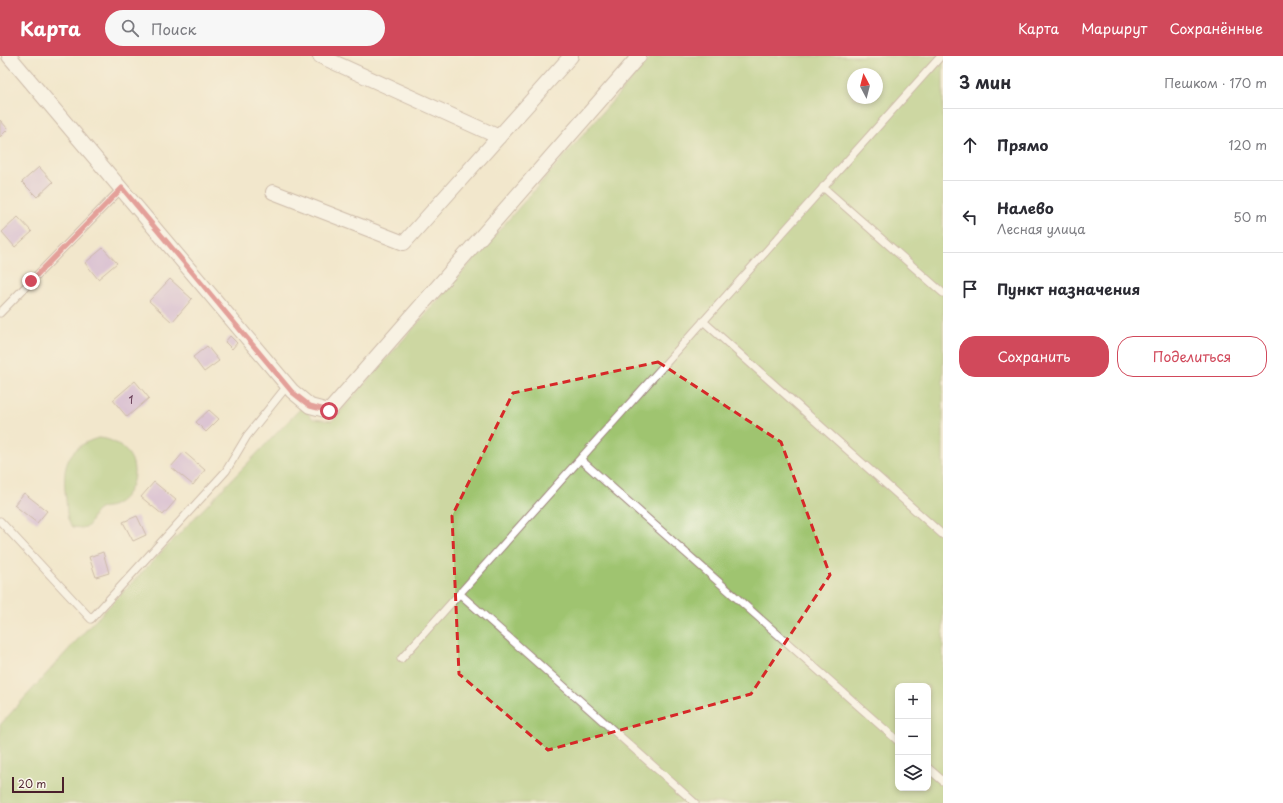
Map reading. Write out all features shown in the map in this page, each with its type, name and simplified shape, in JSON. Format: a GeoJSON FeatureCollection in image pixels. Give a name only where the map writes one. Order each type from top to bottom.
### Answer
{"type":"FeatureCollection","features":[{"type":"Feature","properties":{"kind":"street"},"geometry":{"type":"LineString","coordinates":[[9,56],[122,188],[287,386],[310,406],[329,411],[639,56]]}},
{"type":"Feature","properties":{"kind":"street"},"geometry":{"type":"LineString","coordinates":[[320,56],[498,137]]}},
{"type":"Feature","properties":{"kind":"street"},"geometry":{"type":"LineString","coordinates":[[273,192],[404,243],[571,56]]}},
{"type":"Feature","properties":{"kind":"lane"},"geometry":{"type":"LineString","coordinates":[[401,659],[941,56]]}},
{"type":"Feature","properties":{"kind":"lane"},"geometry":{"type":"LineString","coordinates":[[824,187],[943,293]]}},
{"type":"Feature","properties":{"kind":"lane"},"geometry":{"type":"LineString","coordinates":[[0,313],[122,188]]}},
{"type":"Feature","properties":{"kind":"lane"},"geometry":{"type":"LineString","coordinates":[[703,321],[943,535]]}},
{"type":"Feature","properties":{"kind":"lane"},"geometry":{"type":"LineString","coordinates":[[0,521],[91,619],[226,470],[247,436],[287,386]]}},
{"type":"Feature","properties":{"kind":"lane"},"geometry":{"type":"LineString","coordinates":[[580,459],[895,738]]}},
{"type":"Feature","properties":{"kind":"lane"},"geometry":{"type":"LineString","coordinates":[[460,594],[695,803]]}},
{"type":"Feature","properties":{"kind":"lane"},"geometry":{"type":"LineString","coordinates":[[931,771],[943,781]]}},
{"type":"Feature","properties":{"kind":"highlighted area"},"geometry":{"type":"Polygon","coordinates":[[[658,362],[781,442],[830,575],[751,694],[548,750],[459,674],[452,516],[513,393],[658,362]]]}},
{"type":"Feature","properties":{"kind":"green space"},"geometry":{"type":"Polygon","coordinates":[[[652,56],[943,56],[943,803],[0,803],[0,725],[88,628],[302,407],[313,419],[332,421],[652,56]]]}},
{"type":"Feature","properties":{"kind":"green space"},"geometry":{"type":"Polygon","coordinates":[[[98,438],[114,442],[127,452],[134,466],[133,481],[126,495],[121,501],[112,506],[99,509],[94,514],[88,526],[82,528],[72,527],[68,518],[65,470],[72,454],[78,448],[87,442],[98,438]]]}},
{"type":"Feature","properties":{"kind":"building"},"geometry":{"type":"Polygon","coordinates":[[[0,120],[8,129],[0,137],[0,120]]]}},
{"type":"Feature","properties":{"kind":"building"},"geometry":{"type":"Polygon","coordinates":[[[39,167],[53,182],[37,197],[22,182],[39,167]]]}},
{"type":"Feature","properties":{"kind":"building"},"geometry":{"type":"Polygon","coordinates":[[[18,217],[32,232],[15,247],[2,232],[18,217]]]}},
{"type":"Feature","properties":{"kind":"building"},"geometry":{"type":"Polygon","coordinates":[[[103,248],[117,263],[98,279],[85,263],[103,248]]]}},
{"type":"Feature","properties":{"kind":"building"},"geometry":{"type":"Polygon","coordinates":[[[170,279],[192,299],[172,322],[149,301],[170,279]]]}},
{"type":"Feature","properties":{"kind":"building"},"geometry":{"type":"Polygon","coordinates":[[[230,336],[237,343],[232,349],[225,342],[230,336]]]}},
{"type":"Feature","properties":{"kind":"building"},"geometry":{"type":"Polygon","coordinates":[[[207,346],[219,361],[204,372],[193,357],[207,346]]]}},
{"type":"Feature","properties":{"kind":"building"},"geometry":{"type":"Polygon","coordinates":[[[135,381],[149,398],[127,417],[113,400],[135,381]]]}},
{"type":"Feature","properties":{"kind":"building"},"geometry":{"type":"Polygon","coordinates":[[[209,410],[219,419],[206,432],[196,422],[209,410]]]}},
{"type":"Feature","properties":{"kind":"building"},"geometry":{"type":"Polygon","coordinates":[[[184,452],[205,470],[193,485],[171,467],[184,452]]]}},
{"type":"Feature","properties":{"kind":"building"},"geometry":{"type":"Polygon","coordinates":[[[154,482],[176,500],[163,515],[141,497],[154,482]]]}},
{"type":"Feature","properties":{"kind":"building"},"geometry":{"type":"Polygon","coordinates":[[[24,493],[47,511],[37,523],[14,505],[24,493]]]}},
{"type":"Feature","properties":{"kind":"building"},"geometry":{"type":"Polygon","coordinates":[[[137,516],[146,535],[133,541],[123,522],[137,516]]]}},
{"type":"Feature","properties":{"kind":"building"},"geometry":{"type":"Polygon","coordinates":[[[103,552],[109,573],[96,577],[89,557],[103,552]]]}},
{"type":"Feature","properties":{"kind":"route"},"geometry":{"type":"LineString","coordinates":[[31,281],[122,188],[292,392],[310,406],[320,410],[329,411]]}}]}
